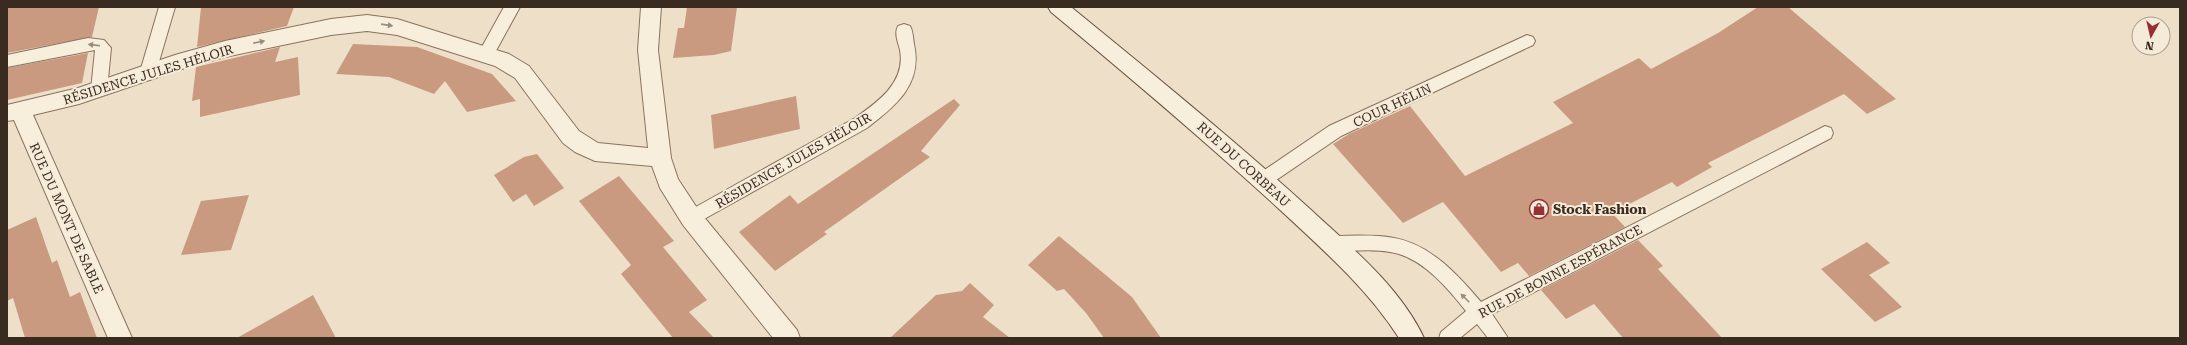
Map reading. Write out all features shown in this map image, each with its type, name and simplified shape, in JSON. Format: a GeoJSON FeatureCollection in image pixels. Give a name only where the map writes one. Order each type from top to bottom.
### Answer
{"type":"FeatureCollection","features":[{"type":"Feature","properties":{"kind":"street"},"geometry":{"type":"LineString","coordinates":[[651,7],[648,50],[660,158],[668,182],[691,218],[788,338]]}},
{"type":"Feature","properties":{"kind":"street","name":"RUE DU CORBEAU"},"geometry":{"type":"LineString","coordinates":[[1058,7],[1263,180],[1332,244],[1393,310],[1412,338]]}},
{"type":"Feature","properties":{"kind":"street","name":"RÉSIDENCE JULES HÉLOIR"},"geometry":{"type":"LineString","coordinates":[[14,111],[99,90],[148,72],[225,49],[331,27],[367,23],[397,27],[502,60],[522,72],[571,137],[582,146],[595,152],[660,158]]}},
{"type":"Feature","properties":{"kind":"street","name":"RUE DU MONT DE SABLE"},"geometry":{"type":"LineString","coordinates":[[14,111],[120,338]]}},
{"type":"Feature","properties":{"kind":"lane"},"geometry":{"type":"LineString","coordinates":[[148,72],[166,7]]}},
{"type":"Feature","properties":{"kind":"lane"},"geometry":{"type":"LineString","coordinates":[[486,54],[512,7]]}},
{"type":"Feature","properties":{"kind":"lane","name":"RÉSIDENCE JULES HÉLOIR"},"geometry":{"type":"LineString","coordinates":[[691,218],[861,123],[885,105],[904,80],[908,68],[909,59],[904,30]]}},
{"type":"Feature","properties":{"kind":"lane","name":"COUR HÉLIN"},"geometry":{"type":"LineString","coordinates":[[1263,180],[1335,131],[1527,41]]}},
{"type":"Feature","properties":{"kind":"lane"},"geometry":{"type":"LineString","coordinates":[[7,61],[88,44],[98,44],[103,48],[99,90]]}},
{"type":"Feature","properties":{"kind":"lane","name":"RUE DE BONNE ESPÉRANCE"},"geometry":{"type":"LineString","coordinates":[[1448,338],[1463,323],[1479,312],[1825,132]]}},
{"type":"Feature","properties":{"kind":"lane"},"geometry":{"type":"LineString","coordinates":[[1332,244],[1391,245],[1413,251],[1429,261],[1479,312],[1499,338]]}},
{"type":"Feature","properties":{"kind":"building"},"geometry":{"type":"Polygon","coordinates":[[[7,7],[99,7],[92,37],[7,53],[7,7]]]}},
{"type":"Feature","properties":{"kind":"building"},"geometry":{"type":"Polygon","coordinates":[[[201,7],[294,7],[287,26],[197,47],[201,7]]]}},
{"type":"Feature","properties":{"kind":"building"},"geometry":{"type":"Polygon","coordinates":[[[687,7],[737,7],[731,51],[714,55],[673,58],[678,28],[684,28],[687,7]]]}},
{"type":"Feature","properties":{"kind":"building"},"geometry":{"type":"Polygon","coordinates":[[[1758,7],[1788,7],[1896,99],[1867,114],[1844,94],[1708,163],[1712,167],[1677,187],[1672,182],[1612,213],[1625,227],[1529,276],[1518,263],[1501,272],[1443,202],[1403,223],[1333,144],[1349,134],[1410,106],[1465,176],[1573,123],[1553,102],[1639,58],[1651,69],[1718,33],[1758,7]]]}},
{"type":"Feature","properties":{"kind":"building"},"geometry":{"type":"Polygon","coordinates":[[[353,44],[417,47],[492,74],[516,101],[467,112],[445,81],[434,94],[389,77],[336,74],[353,44]]]}},
{"type":"Feature","properties":{"kind":"building"},"geometry":{"type":"Polygon","coordinates":[[[280,47],[275,62],[298,57],[300,95],[200,117],[200,99],[192,101],[196,67],[280,47]]]}},
{"type":"Feature","properties":{"kind":"building"},"geometry":{"type":"Polygon","coordinates":[[[88,53],[82,83],[7,100],[7,68],[88,53]]]}},
{"type":"Feature","properties":{"kind":"building"},"geometry":{"type":"Polygon","coordinates":[[[796,96],[800,129],[714,149],[711,115],[796,96]]]}},
{"type":"Feature","properties":{"kind":"building"},"geometry":{"type":"Polygon","coordinates":[[[954,99],[960,105],[921,151],[930,157],[824,232],[827,234],[775,271],[739,232],[790,195],[798,204],[954,99]]]}},
{"type":"Feature","properties":{"kind":"building"},"geometry":{"type":"Polygon","coordinates":[[[537,154],[564,188],[534,206],[526,194],[513,202],[494,175],[524,157],[537,154]]]}},
{"type":"Feature","properties":{"kind":"building"},"geometry":{"type":"Polygon","coordinates":[[[619,176],[674,241],[663,247],[707,300],[689,312],[714,338],[673,338],[621,274],[631,265],[579,201],[619,176]]]}},
{"type":"Feature","properties":{"kind":"building"},"geometry":{"type":"Polygon","coordinates":[[[249,195],[231,250],[181,255],[201,201],[249,195]]]}},
{"type":"Feature","properties":{"kind":"building"},"geometry":{"type":"Polygon","coordinates":[[[36,217],[52,263],[57,260],[70,297],[80,292],[97,338],[25,338],[13,298],[7,301],[7,230],[36,217]]]}},
{"type":"Feature","properties":{"kind":"building"},"geometry":{"type":"Polygon","coordinates":[[[1059,236],[1132,297],[1161,338],[1104,338],[1086,313],[1064,289],[1057,291],[1028,265],[1059,236]]]}},
{"type":"Feature","properties":{"kind":"building"},"geometry":{"type":"Polygon","coordinates":[[[1638,240],[1663,266],[1658,269],[1722,338],[1623,338],[1594,304],[1566,319],[1541,290],[1638,240]]]}},
{"type":"Feature","properties":{"kind":"building"},"geometry":{"type":"Polygon","coordinates":[[[1867,242],[1890,263],[1869,275],[1902,307],[1875,322],[1821,269],[1867,242]]]}},
{"type":"Feature","properties":{"kind":"building"},"geometry":{"type":"Polygon","coordinates":[[[970,283],[994,305],[983,317],[1010,338],[890,338],[936,295],[962,291],[970,283]]]}},
{"type":"Feature","properties":{"kind":"building"},"geometry":{"type":"Polygon","coordinates":[[[313,295],[336,338],[237,338],[313,295]]]}},
{"type":"Feature","properties":{"kind":"place","name":"Stock Fashion"},"geometry":{"type":"Point","coordinates":[1539,209]}}]}
